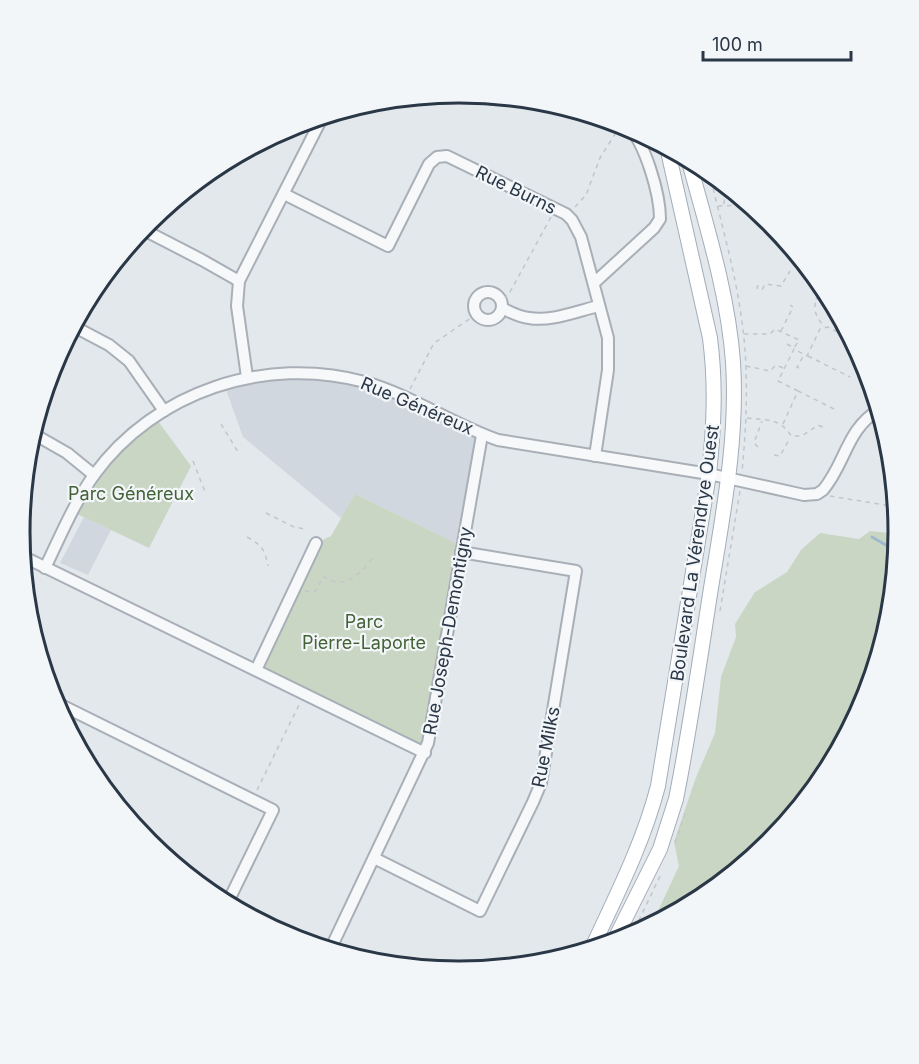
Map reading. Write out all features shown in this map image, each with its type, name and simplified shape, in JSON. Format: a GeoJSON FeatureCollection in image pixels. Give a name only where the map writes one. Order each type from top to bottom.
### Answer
{"type":"FeatureCollection","features":[{"type":"Feature","properties":{"kind":"main road","name":"Boulevard La Vérendrye Ouest"},"geometry":{"type":"LineString","coordinates":[[596,940],[640,845],[658,786],[709,474],[716,401],[713,359],[705,309],[670,158]]}},
{"type":"Feature","properties":{"kind":"main road","name":"Boulevard La Vérendrye Ouest"},"geometry":{"type":"LineString","coordinates":[[619,931],[660,849],[676,799],[729,478],[733,424],[733,363],[719,278],[692,171]]}},
{"type":"Feature","properties":{"kind":"main road"},"geometry":{"type":"LineString","coordinates":[[696,174],[701,204]]}},
{"type":"Feature","properties":{"kind":"street"},"geometry":{"type":"LineString","coordinates":[[247,377],[237,306],[239,281],[318,126]]}},
{"type":"Feature","properties":{"kind":"street"},"geometry":{"type":"LineString","coordinates":[[594,283],[654,228],[660,219],[646,155],[639,142]]}},
{"type":"Feature","properties":{"kind":"street","name":"Rue Burns"},"geometry":{"type":"LineString","coordinates":[[284,194],[388,246],[429,164],[437,157],[447,156],[555,208],[572,220],[579,232],[608,338],[609,350],[595,456]]}},
{"type":"Feature","properties":{"kind":"street"},"geometry":{"type":"LineString","coordinates":[[151,234],[239,281]]}},
{"type":"Feature","properties":{"kind":"street"},"geometry":{"type":"LineString","coordinates":[[491,292],[499,297],[502,305],[499,315],[492,319],[484,319],[477,314],[476,300],[482,293],[491,292]]}},
{"type":"Feature","properties":{"kind":"street"},"geometry":{"type":"LineString","coordinates":[[502,305],[526,318],[535,319],[599,306]]}},
{"type":"Feature","properties":{"kind":"street"},"geometry":{"type":"LineString","coordinates":[[81,330],[109,345],[129,361],[164,411]]}},
{"type":"Feature","properties":{"kind":"street","name":"Rue Généreux"},"geometry":{"type":"LineString","coordinates":[[45,568],[94,475],[127,439],[164,411],[200,393],[247,377],[280,373],[322,373],[364,382],[406,398],[482,435],[515,444],[709,474],[804,495],[817,494]]}},
{"type":"Feature","properties":{"kind":"street"},"geometry":{"type":"LineString","coordinates":[[817,494],[827,486],[854,432],[872,415]]}},
{"type":"Feature","properties":{"kind":"street","name":"Rue Joseph-Demontigny"},"geometry":{"type":"LineString","coordinates":[[334,943],[424,753],[433,720],[482,435]]}},
{"type":"Feature","properties":{"kind":"street"},"geometry":{"type":"LineString","coordinates":[[41,438],[67,453],[94,475]]}},
{"type":"Feature","properties":{"kind":"street"},"geometry":{"type":"LineString","coordinates":[[256,670],[316,543]]}},
{"type":"Feature","properties":{"kind":"street","name":"Rue Milks"},"geometry":{"type":"LineString","coordinates":[[375,858],[480,911],[541,783],[576,571],[461,552]]}},
{"type":"Feature","properties":{"kind":"street"},"geometry":{"type":"LineString","coordinates":[[31,561],[424,753]]}},
{"type":"Feature","properties":{"kind":"street"},"geometry":{"type":"LineString","coordinates":[[68,709],[273,810],[231,895]]}},
{"type":"Feature","properties":{"kind":"path"},"geometry":{"type":"LineString","coordinates":[[574,208],[586,195],[600,158],[618,133]]}},
{"type":"Feature","properties":{"kind":"path"},"geometry":{"type":"LineString","coordinates":[[724,204],[725,194]]}},
{"type":"Feature","properties":{"kind":"path"},"geometry":{"type":"LineString","coordinates":[[717,206],[738,204]]}},
{"type":"Feature","properties":{"kind":"path"},"geometry":{"type":"LineString","coordinates":[[502,305],[555,208]]}},
{"type":"Feature","properties":{"kind":"path"},"geometry":{"type":"LineString","coordinates":[[758,285],[757,288],[762,290],[765,284],[781,286],[790,271]]}},
{"type":"Feature","properties":{"kind":"path"},"geometry":{"type":"LineString","coordinates":[[818,294],[814,311],[820,322],[825,327],[840,333]]}},
{"type":"Feature","properties":{"kind":"path"},"geometry":{"type":"LineString","coordinates":[[816,298],[822,301]]}},
{"type":"Feature","properties":{"kind":"path"},"geometry":{"type":"LineString","coordinates":[[780,332],[793,307],[790,306]]}},
{"type":"Feature","properties":{"kind":"path"},"geometry":{"type":"LineString","coordinates":[[825,308],[824,311],[827,312]]}},
{"type":"Feature","properties":{"kind":"path"},"geometry":{"type":"LineString","coordinates":[[406,398],[434,343],[477,314]]}},
{"type":"Feature","properties":{"kind":"path"},"geometry":{"type":"LineString","coordinates":[[799,368],[797,367],[820,329],[825,327]]}},
{"type":"Feature","properties":{"kind":"path"},"geometry":{"type":"LineString","coordinates":[[743,334],[770,334],[775,330],[798,340],[778,381],[834,409]]}},
{"type":"Feature","properties":{"kind":"path"},"geometry":{"type":"LineString","coordinates":[[787,344],[850,377]]}},
{"type":"Feature","properties":{"kind":"path"},"geometry":{"type":"LineString","coordinates":[[746,366],[770,372],[776,365],[784,369]]}},
{"type":"Feature","properties":{"kind":"path"},"geometry":{"type":"LineString","coordinates":[[782,425],[798,391]]}},
{"type":"Feature","properties":{"kind":"path"},"geometry":{"type":"LineString","coordinates":[[746,417],[782,425],[790,436]]}},
{"type":"Feature","properties":{"kind":"path"},"geometry":{"type":"LineString","coordinates":[[758,447],[754,443],[763,420]]}},
{"type":"Feature","properties":{"kind":"path"},"geometry":{"type":"LineString","coordinates":[[221,424],[238,452]]}},
{"type":"Feature","properties":{"kind":"path"},"geometry":{"type":"LineString","coordinates":[[790,436],[802,436],[818,425],[825,429]]}},
{"type":"Feature","properties":{"kind":"path"},"geometry":{"type":"LineString","coordinates":[[774,455],[780,456],[790,436]]}},
{"type":"Feature","properties":{"kind":"path"},"geometry":{"type":"LineString","coordinates":[[194,461],[205,492]]}},
{"type":"Feature","properties":{"kind":"path"},"geometry":{"type":"LineString","coordinates":[[817,494],[888,506]]}},
{"type":"Feature","properties":{"kind":"path"},"geometry":{"type":"LineString","coordinates":[[266,513],[294,527],[305,529]]}},
{"type":"Feature","properties":{"kind":"path"},"geometry":{"type":"LineString","coordinates":[[247,537],[259,543],[265,551],[268,566]]}},
{"type":"Feature","properties":{"kind":"path"},"geometry":{"type":"LineString","coordinates":[[295,588],[315,592],[323,577],[337,582],[352,578],[366,568],[373,557]]}},
{"type":"Feature","properties":{"kind":"path"},"geometry":{"type":"LineString","coordinates":[[340,587],[344,580]]}},
{"type":"Feature","properties":{"kind":"path"},"geometry":{"type":"LineString","coordinates":[[252,799],[300,702]]}},
{"type":"Feature","properties":{"kind":"shaded area"},"geometry":{"type":"Polygon","coordinates":[[[247,377],[351,379],[482,435],[462,546],[355,494],[342,519],[243,437],[224,384],[247,377]]]}},
{"type":"Feature","properties":{"kind":"shaded area"},"geometry":{"type":"Polygon","coordinates":[[[84,517],[111,530],[88,575],[60,563],[84,517]]]}},
{"type":"Feature","properties":{"kind":"green space","name":"Parc Généreux"},"geometry":{"type":"Polygon","coordinates":[[[155,417],[191,466],[149,548],[73,512],[94,475],[155,417]]]}},
{"type":"Feature","properties":{"kind":"green space","name":"Parc Pierre-Laporte"},"geometry":{"type":"Polygon","coordinates":[[[355,494],[462,546],[425,753],[256,670],[316,543],[331,536],[355,494]]]}},
{"type":"Feature","properties":{"kind":"green space"},"geometry":{"type":"Polygon","coordinates":[[[870,531],[889,533],[881,616],[866,670],[845,722],[817,771],[763,836],[721,873],[657,913],[679,866],[674,842],[695,780],[715,733],[721,677],[736,637],[735,624],[755,592],[787,572],[801,550],[820,533],[859,539],[870,531]]]}},
{"type":"Feature","properties":{"kind":"waterway"},"geometry":{"type":"LineString","coordinates":[[872,537],[888,547]]}}]}
